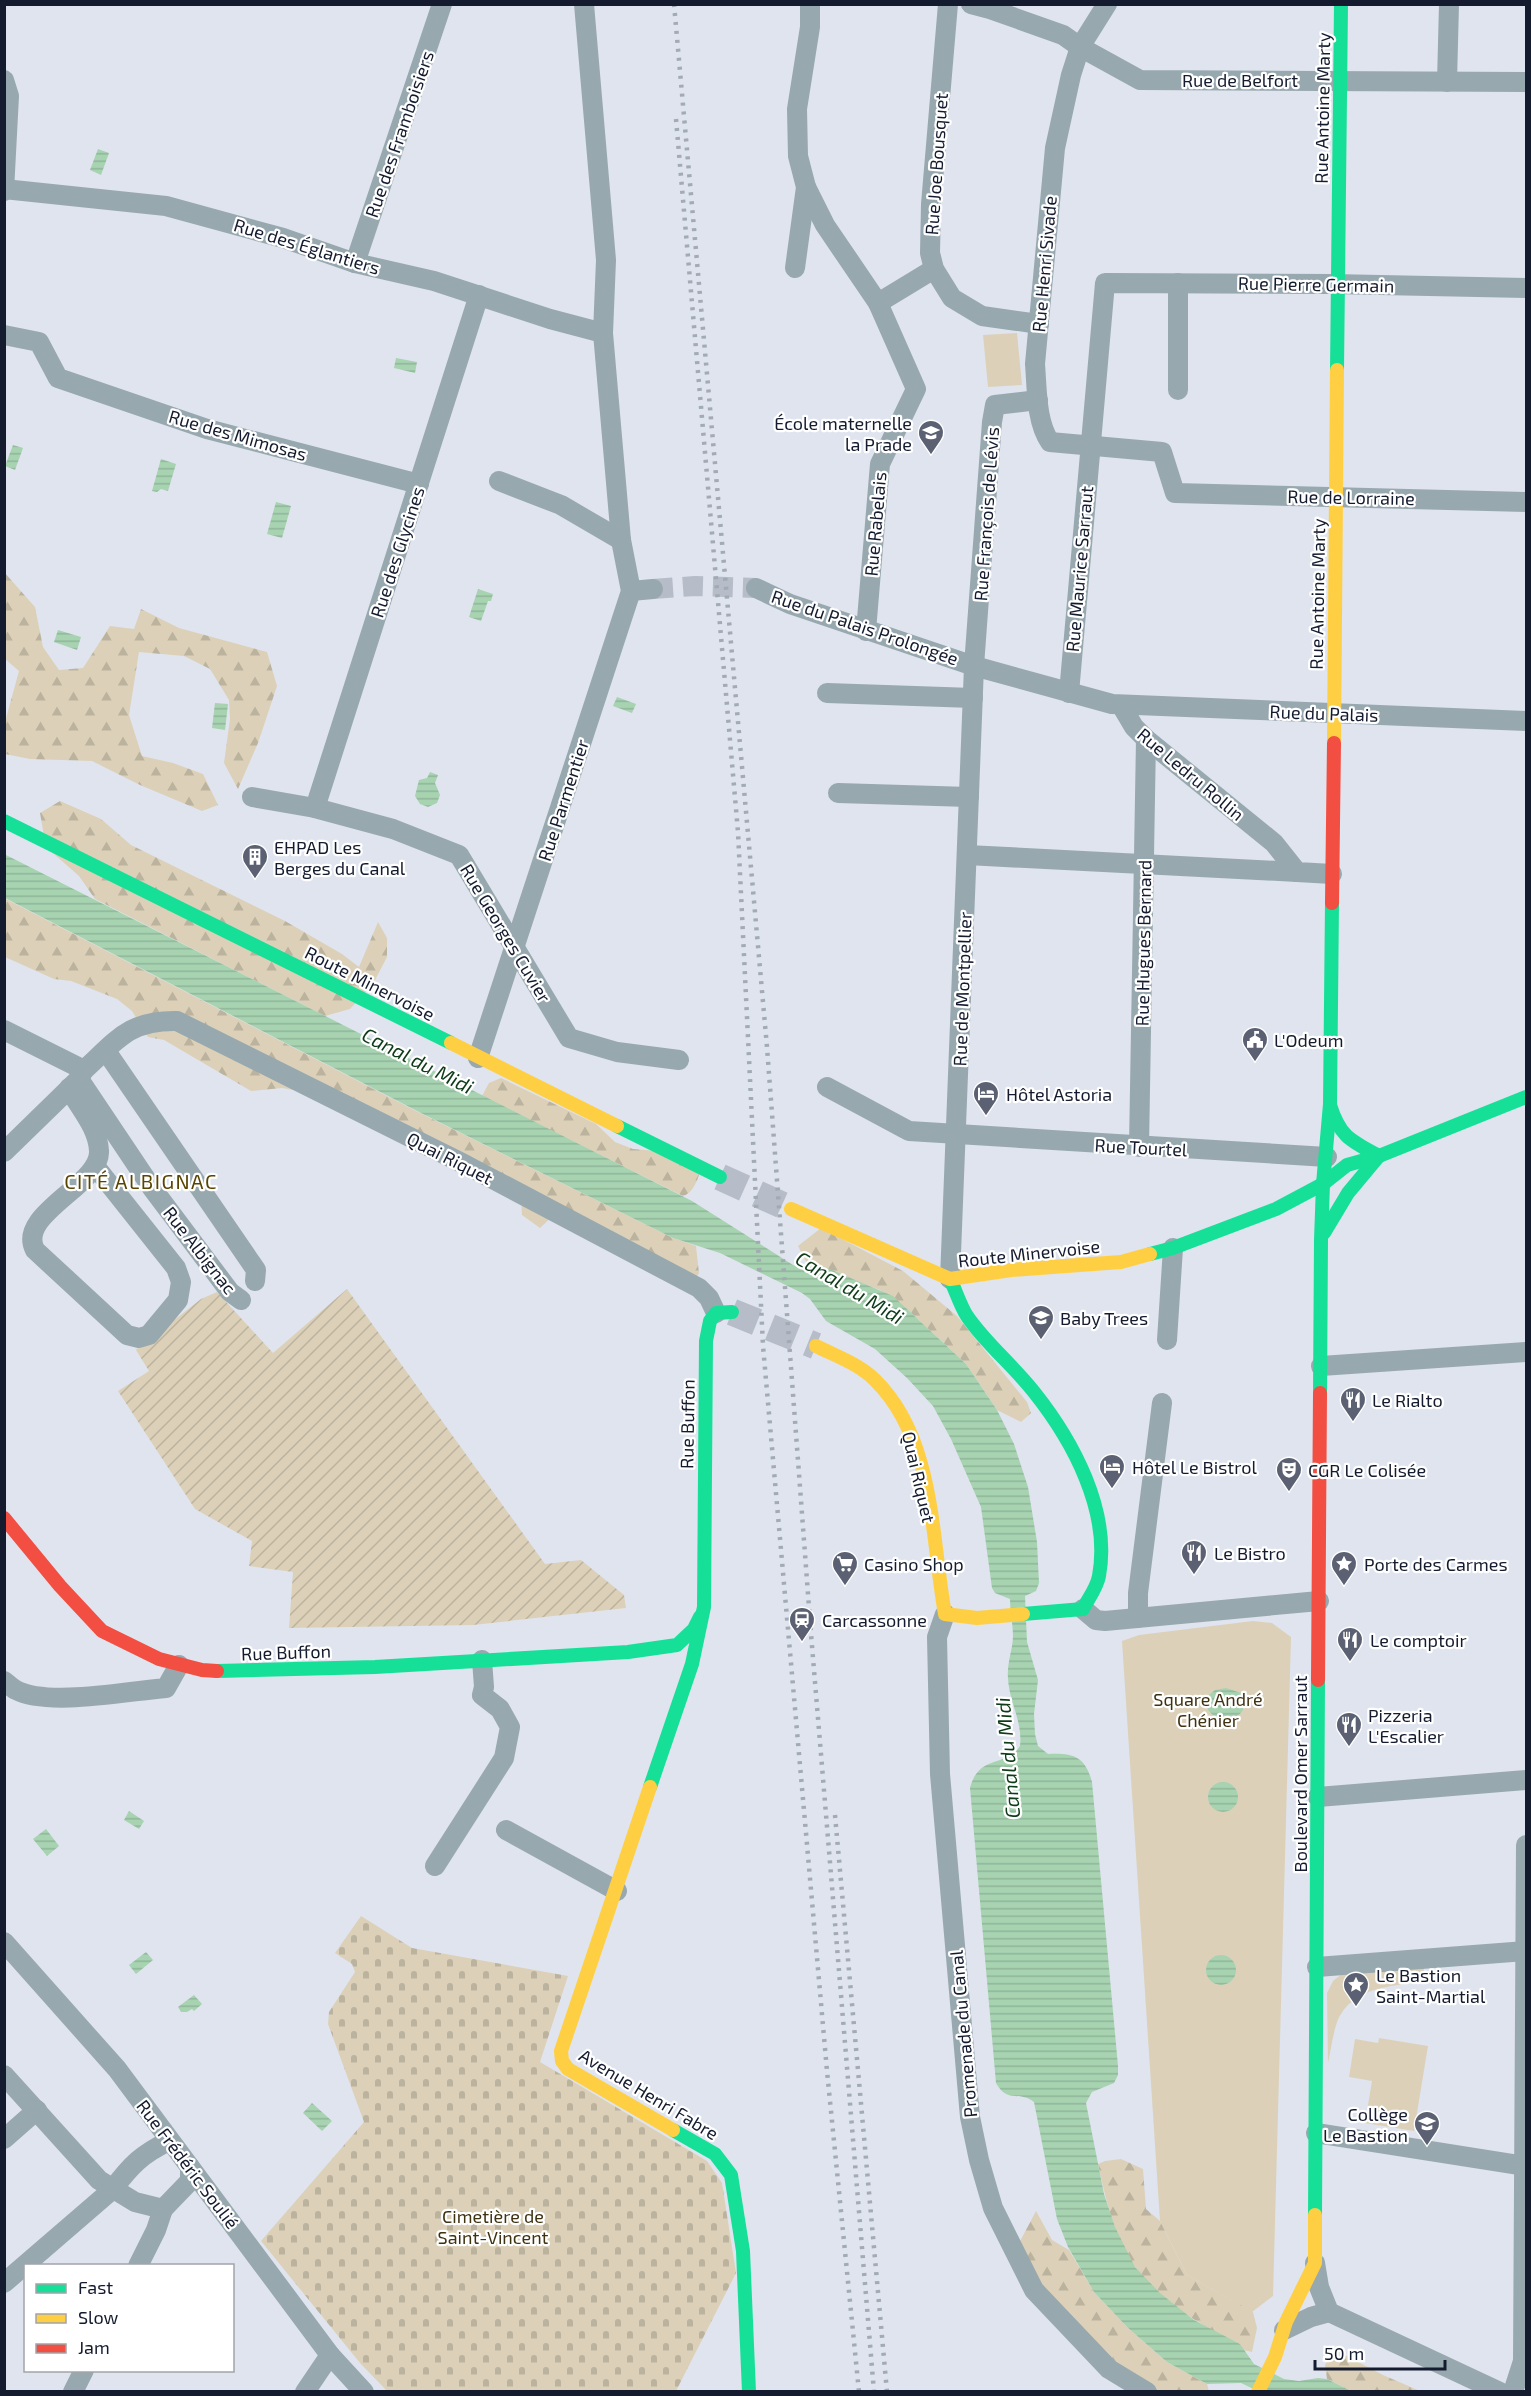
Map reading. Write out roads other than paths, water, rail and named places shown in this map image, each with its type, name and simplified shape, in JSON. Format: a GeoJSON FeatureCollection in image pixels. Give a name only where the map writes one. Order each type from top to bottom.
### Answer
{"type":"FeatureCollection","features":[{"type":"Feature","properties":{"kind":"street","name":"Rue des Framboisiers"},"geometry":{"type":"LineString","coordinates":[[355,263],[442,4]]}},
{"type":"Feature","properties":{"kind":"street","name":"Rue Parmentier"},"geometry":{"type":"LineString","coordinates":[[478,1058],[631,591],[621,540],[603,333],[606,260],[584,4]]}},
{"type":"Feature","properties":{"kind":"street"},"geometry":{"type":"LineString","coordinates":[[810,4],[810,27],[797,109],[798,156],[806,187],[825,225],[878,303],[934,269]]}},
{"type":"Feature","properties":{"kind":"street","name":"Rue Joe Bousquet"},"geometry":{"type":"LineString","coordinates":[[948,4],[931,204],[930,253],[934,269],[952,298],[982,316],[1039,324]]}},
{"type":"Feature","properties":{"kind":"street","name":"Rue de Belfort"},"geometry":{"type":"LineString","coordinates":[[971,4],[1064,35],[1080,47],[1140,80],[1527,82]]}},
{"type":"Feature","properties":{"kind":"street","name":"Rue Henri Sivade"},"geometry":{"type":"LineString","coordinates":[[1089,445],[1050,441],[1045,435],[1038,400],[1035,364],[1055,148],[1071,75],[1080,47],[1107,4]]}},
{"type":"Feature","properties":{"kind":"street","name":"Rue Antoine Marty"},"geometry":{"type":"LineString","coordinates":[[1323,1184],[1330,1104],[1341,4]]}},
{"type":"Feature","properties":{"kind":"street"},"geometry":{"type":"LineString","coordinates":[[1447,82],[1449,4]]}},
{"type":"Feature","properties":{"kind":"street"},"geometry":{"type":"LineString","coordinates":[[4,80],[9,96],[5,190]]}},
{"type":"Feature","properties":{"kind":"street"},"geometry":{"type":"LineString","coordinates":[[795,268],[806,187]]}},
{"type":"Feature","properties":{"kind":"street","name":"Rue des Églantiers"},"geometry":{"type":"LineString","coordinates":[[5,190],[166,206],[283,238],[355,263],[434,281],[550,319],[603,333]]}},
{"type":"Feature","properties":{"kind":"street","name":"Rue Pierre Germain"},"geometry":{"type":"LineString","coordinates":[[1105,284],[1338,284],[1527,288]]}},
{"type":"Feature","properties":{"kind":"street","name":"Rue Maurice Sarraut"},"geometry":{"type":"LineString","coordinates":[[1069,693],[1089,445],[1105,284]]}},
{"type":"Feature","properties":{"kind":"street"},"geometry":{"type":"LineString","coordinates":[[1178,284],[1178,390]]}},
{"type":"Feature","properties":{"kind":"street","name":"Rue des Glycines"},"geometry":{"type":"LineString","coordinates":[[315,808],[479,296]]}},
{"type":"Feature","properties":{"kind":"street","name":"Rue Rabelais"},"geometry":{"type":"LineString","coordinates":[[866,631],[880,464],[916,389],[878,303]]}},
{"type":"Feature","properties":{"kind":"street","name":"Rue des Mimosas"},"geometry":{"type":"LineString","coordinates":[[4,335],[39,342],[58,378],[207,429],[419,484]]}},
{"type":"Feature","properties":{"kind":"street","name":"Rue François de Lévis"},"geometry":{"type":"LineString","coordinates":[[974,666],[995,405],[1038,400]]}},
{"type":"Feature","properties":{"kind":"street","name":"Rue de Lorraine"},"geometry":{"type":"LineString","coordinates":[[1089,445],[1162,452],[1176,493],[1527,502]]}},
{"type":"Feature","properties":{"kind":"street"},"geometry":{"type":"LineString","coordinates":[[500,481],[561,505],[621,540]]}},
{"type":"Feature","properties":{"kind":"street","name":"Rue du Palais Prolongée"},"geometry":{"type":"LineString","coordinates":[[756,588],[790,604],[974,666]]}},
{"type":"Feature","properties":{"kind":"street"},"geometry":{"type":"LineString","coordinates":[[631,591],[652,589]]}},
{"type":"Feature","properties":{"kind":"street"},"geometry":{"type":"LineString","coordinates":[[974,666],[1121,705]]}},
{"type":"Feature","properties":{"kind":"street","name":"Rue de Montpellier"},"geometry":{"type":"LineString","coordinates":[[950,1279],[974,666]]}},
{"type":"Feature","properties":{"kind":"street"},"geometry":{"type":"LineString","coordinates":[[827,693],[973,698]]}},
{"type":"Feature","properties":{"kind":"street","name":"Rue du Palais"},"geometry":{"type":"LineString","coordinates":[[1121,705],[1527,722]]}},
{"type":"Feature","properties":{"kind":"street","name":"Rue Ledru Rollin"},"geometry":{"type":"LineString","coordinates":[[1121,705],[1134,727],[1146,739],[1274,843],[1298,872]]}},
{"type":"Feature","properties":{"kind":"street","name":"Rue Hugues Bernard"},"geometry":{"type":"LineString","coordinates":[[1139,1147],[1146,739]]}},
{"type":"Feature","properties":{"kind":"street"},"geometry":{"type":"LineString","coordinates":[[838,793],[969,797]]}},
{"type":"Feature","properties":{"kind":"street","name":"Rue Georges Cuvier"},"geometry":{"type":"LineString","coordinates":[[252,797],[315,808],[393,829],[459,855],[569,1038],[617,1052],[679,1060]]}},
{"type":"Feature","properties":{"kind":"street","name":"Route Minervoise"},"geometry":{"type":"LineString","coordinates":[[4,821],[720,1177]]}},
{"type":"Feature","properties":{"kind":"street"},"geometry":{"type":"LineString","coordinates":[[967,855],[1145,862],[1332,874]]}},
{"type":"Feature","properties":{"kind":"street","name":"Quai Riquet"},"geometry":{"type":"LineString","coordinates":[[106,1051],[129,1029],[156,1020],[177,1021],[466,1165],[699,1288],[724,1312]]}},
{"type":"Feature","properties":{"kind":"street"},"geometry":{"type":"LineString","coordinates":[[4,1030],[77,1079],[96,1134],[100,1153],[96,1166],[59,1201],[35,1228],[32,1243],[35,1250],[127,1335],[139,1338],[149,1335],[178,1300],[181,1282],[176,1268],[96,1166]]}},
{"type":"Feature","properties":{"kind":"street"},"geometry":{"type":"LineString","coordinates":[[4,1152],[106,1051],[256,1270],[255,1281]]}},
{"type":"Feature","properties":{"kind":"street","name":"Rue Albignac"},"geometry":{"type":"LineString","coordinates":[[77,1079],[152,1188],[230,1292],[241,1300]]}},
{"type":"Feature","properties":{"kind":"street","name":"Rue Tourtel"},"geometry":{"type":"LineString","coordinates":[[827,1088],[909,1131],[956,1136],[1327,1157]]}},
{"type":"Feature","properties":{"kind":"street","name":"Route Minervoise"},"geometry":{"type":"LineString","coordinates":[[790,1209],[950,1279],[1011,1270],[1121,1262],[1173,1248],[1276,1209],[1323,1184],[1347,1165],[1379,1156],[1527,1097]]}},
{"type":"Feature","properties":{"kind":"street"},"geometry":{"type":"LineString","coordinates":[[1304,1223],[1321,1240],[1334,1214],[1356,1180],[1379,1156],[1354,1143],[1336,1125],[1330,1104]]}},
{"type":"Feature","properties":{"kind":"street","name":"Boulevard Omer Sarraut"},"geometry":{"type":"LineString","coordinates":[[1258,2391],[1315,2263],[1323,1184]]}},
{"type":"Feature","properties":{"kind":"street"},"geometry":{"type":"LineString","coordinates":[[1276,1209],[1292,1215]]}},
{"type":"Feature","properties":{"kind":"street"},"geometry":{"type":"LineString","coordinates":[[1167,1340],[1173,1248]]}},
{"type":"Feature","properties":{"kind":"street"},"geometry":{"type":"LineString","coordinates":[[950,1279],[967,1316],[1056,1422],[1078,1463],[1091,1496],[1098,1524],[1100,1552],[1099,1575],[1083,1609]]}},
{"type":"Feature","properties":{"kind":"street","name":"Rue Buffon"},"geometry":{"type":"LineString","coordinates":[[628,1652],[668,1662],[692,1664],[704,1611],[706,1341],[710,1321],[724,1312]]}},
{"type":"Feature","properties":{"kind":"street","name":"Quai Riquet"},"geometry":{"type":"LineString","coordinates":[[816,1346],[847,1361],[875,1380],[893,1400],[903,1417],[913,1440],[924,1482],[945,1614]]}},
{"type":"Feature","properties":{"kind":"street"},"geometry":{"type":"LineString","coordinates":[[1320,1366],[1527,1352]]}},
{"type":"Feature","properties":{"kind":"street"},"geometry":{"type":"LineString","coordinates":[[1138,1618],[1138,1593],[1162,1402]]}},
{"type":"Feature","properties":{"kind":"street","name":"Rue Buffon"},"geometry":{"type":"LineString","coordinates":[[4,1518],[60,1586],[102,1630],[159,1659],[179,1665],[229,1672],[375,1667],[628,1652],[677,1645],[694,1629],[704,1611]]}},
{"type":"Feature","properties":{"kind":"street"},"geometry":{"type":"LineString","coordinates":[[945,1614],[977,1618],[1083,1609],[1096,1620],[1319,1601]]}},
{"type":"Feature","properties":{"kind":"street","name":"Promenade du Canal"},"geometry":{"type":"LineString","coordinates":[[945,1614],[937,1637],[940,1774],[970,2117],[979,2160],[993,2208],[1034,2290],[1109,2369],[1147,2391]]}},
{"type":"Feature","properties":{"kind":"street"},"geometry":{"type":"LineString","coordinates":[[435,1866],[504,1758],[510,1727],[500,1709],[482,1695],[484,1687],[482,1660]]}},
{"type":"Feature","properties":{"kind":"street","name":"Avenue Henri Fabre"},"geometry":{"type":"LineString","coordinates":[[692,1664],[563,2046],[562,2061],[568,2069],[715,2154],[730,2175],[743,2251],[749,2391]]}},
{"type":"Feature","properties":{"kind":"street"},"geometry":{"type":"LineString","coordinates":[[4,1681],[16,1690],[39,1696],[63,1698],[166,1688],[179,1665]]}},
{"type":"Feature","properties":{"kind":"street"},"geometry":{"type":"LineString","coordinates":[[1318,1797],[1527,1780]]}},
{"type":"Feature","properties":{"kind":"street"},"geometry":{"type":"LineString","coordinates":[[506,1830],[617,1891]]}},
{"type":"Feature","properties":{"kind":"street"},"geometry":{"type":"LineString","coordinates":[[1513,2391],[1523,2361],[1527,1845]]}},
{"type":"Feature","properties":{"kind":"street","name":"Rue Frédéric Soulié"},"geometry":{"type":"LineString","coordinates":[[4,1942],[117,2069],[330,2355],[364,2391]]}},
{"type":"Feature","properties":{"kind":"street"},"geometry":{"type":"LineString","coordinates":[[1317,1967],[1526,1951]]}},
{"type":"Feature","properties":{"kind":"street"},"geometry":{"type":"LineString","coordinates":[[4,2075],[99,2180],[135,2202],[163,2209]]}},
{"type":"Feature","properties":{"kind":"street"},"geometry":{"type":"LineString","coordinates":[[4,2139],[36,2110]]}},
{"type":"Feature","properties":{"kind":"street"},"geometry":{"type":"LineString","coordinates":[[1316,2133],[1526,2166]]}},
{"type":"Feature","properties":{"kind":"street"},"geometry":{"type":"LineString","coordinates":[[26,2264],[113,2189],[127,2170],[147,2152],[169,2141]]}},
{"type":"Feature","properties":{"kind":"street"},"geometry":{"type":"LineString","coordinates":[[138,2264],[163,2209],[190,2181],[190,2167]]}},
{"type":"Feature","properties":{"kind":"street"},"geometry":{"type":"LineString","coordinates":[[1315,2263],[1319,2288],[1329,2312]]}},
{"type":"Feature","properties":{"kind":"street"},"geometry":{"type":"LineString","coordinates":[[4,2283],[24,2266]]}},
{"type":"Feature","properties":{"kind":"street"},"geometry":{"type":"LineString","coordinates":[[1284,2330],[1311,2317],[1329,2312],[1500,2391]]}},
{"type":"Feature","properties":{"kind":"street"},"geometry":{"type":"LineString","coordinates":[[305,2391],[330,2355]]}},
{"type":"Feature","properties":{"kind":"street"},"geometry":{"type":"LineString","coordinates":[[74,2391],[83,2372]]}},
{"type":"Feature","properties":{"kind":"water"},"geometry":{"type":"Polygon","coordinates":[[[98,149],[109,153],[101,175],[90,170],[98,149]]]}},
{"type":"Feature","properties":{"kind":"water"},"geometry":{"type":"Polygon","coordinates":[[[396,358],[417,362],[415,373],[394,368],[396,358]]]}},
{"type":"Feature","properties":{"kind":"water"},"geometry":{"type":"Polygon","coordinates":[[[13,445],[23,448],[15,470],[5,466],[13,445]]]}},
{"type":"Feature","properties":{"kind":"water"},"geometry":{"type":"Polygon","coordinates":[[[161,459],[176,464],[168,491],[161,489],[157,492],[152,491],[161,459]]]}},
{"type":"Feature","properties":{"kind":"water"},"geometry":{"type":"Polygon","coordinates":[[[276,502],[291,506],[282,538],[267,534],[276,502]]]}},
{"type":"Feature","properties":{"kind":"water"},"geometry":{"type":"Polygon","coordinates":[[[478,589],[493,594],[481,621],[469,617],[478,589]]]}},
{"type":"Feature","properties":{"kind":"water"},"geometry":{"type":"Polygon","coordinates":[[[58,630],[81,637],[77,650],[54,642],[58,630]]]}},
{"type":"Feature","properties":{"kind":"water"},"geometry":{"type":"Polygon","coordinates":[[[617,697],[636,704],[632,713],[613,706],[617,697]]]}},
{"type":"Feature","properties":{"kind":"water"},"geometry":{"type":"Polygon","coordinates":[[[215,703],[228,704],[225,730],[212,728],[215,703]]]}},
{"type":"Feature","properties":{"kind":"water"},"geometry":{"type":"Polygon","coordinates":[[[430,772],[438,775],[435,783],[440,795],[437,803],[428,807],[420,804],[415,796],[419,780],[427,778],[430,772]]]}},
{"type":"Feature","properties":{"kind":"water","name":"Canal du Midi"},"geometry":{"type":"Polygon","coordinates":[[[4,854],[692,1201],[793,1265],[801,1268],[820,1265],[893,1296],[966,1364],[997,1410],[1014,1444],[1028,1487],[1037,1542],[1039,1583],[1036,1591],[1025,1596],[1027,1642],[1038,1680],[1034,1714],[1038,1746],[1048,1754],[1064,1754],[1082,1761],[1092,1782],[1118,2075],[1114,2083],[1092,2092],[1086,2103],[1104,2194],[1115,2227],[1135,2267],[1160,2293],[1194,2320],[1240,2344],[1254,2364],[1284,2379],[1299,2381],[1327,2379],[1351,2391],[1260,2392],[1241,2383],[1207,2384],[1167,2362],[1127,2327],[1094,2292],[1068,2247],[1057,2219],[1034,2102],[1005,2093],[996,2083],[970,1788],[974,1777],[980,1770],[986,1765],[1008,1757],[1020,1746],[1020,1729],[1008,1678],[1013,1635],[1010,1599],[995,1593],[992,1588],[981,1507],[951,1439],[933,1406],[875,1349],[826,1321],[810,1299],[802,1293],[720,1253],[673,1238],[421,1113],[5,898],[4,854]]]}},
{"type":"Feature","properties":{"kind":"water"},"geometry":{"type":"Polygon","coordinates":[[[1226,1688],[1241,1693],[1244,1703],[1242,1711],[1237,1716],[1220,1718],[1207,1708],[1205,1698],[1215,1690],[1226,1688]]]}},
{"type":"Feature","properties":{"kind":"water"},"geometry":{"type":"Polygon","coordinates":[[[1223,1782],[1234,1786],[1238,1797],[1234,1808],[1223,1812],[1212,1808],[1208,1797],[1212,1786],[1223,1782]]]}},
{"type":"Feature","properties":{"kind":"water"},"geometry":{"type":"Polygon","coordinates":[[[129,1811],[144,1821],[139,1829],[124,1820],[129,1811]]]}},
{"type":"Feature","properties":{"kind":"water"},"geometry":{"type":"Polygon","coordinates":[[[46,1829],[59,1846],[47,1856],[33,1839],[46,1829]]]}},
{"type":"Feature","properties":{"kind":"water"},"geometry":{"type":"Polygon","coordinates":[[[146,1952],[153,1960],[136,1974],[129,1965],[146,1952]]]}},
{"type":"Feature","properties":{"kind":"water"},"geometry":{"type":"Polygon","coordinates":[[[1221,1955],[1232,1959],[1236,1970],[1232,1981],[1221,1985],[1210,1981],[1206,1970],[1210,1959],[1221,1955]]]}},
{"type":"Feature","properties":{"kind":"water"},"geometry":{"type":"Polygon","coordinates":[[[194,1995],[202,2004],[194,2011],[192,2009],[181,2012],[178,2007],[194,1995]]]}},
{"type":"Feature","properties":{"kind":"water"},"geometry":{"type":"Polygon","coordinates":[[[312,2103],[332,2121],[322,2131],[303,2113],[312,2103]]]}},
{"type":"Feature","properties":{"kind":"tunnel"},"geometry":{"type":"LineString","coordinates":[[653,589],[695,586],[756,588]]}},
{"type":"Feature","properties":{"kind":"tunnel"},"geometry":{"type":"LineString","coordinates":[[720,1177],[791,1209]]}},
{"type":"Feature","properties":{"kind":"tunnel"},"geometry":{"type":"LineString","coordinates":[[732,1312],[816,1346]]}},
{"type":"Feature","properties":{"kind":"railway"},"geometry":{"type":"LineString","coordinates":[[674,4],[767,1047],[811,1634],[874,2392]]}},
{"type":"Feature","properties":{"kind":"railway"},"geometry":{"type":"LineString","coordinates":[[676,119],[738,832],[763,1346],[827,2071],[859,2392]]}},
{"type":"Feature","properties":{"kind":"railway"},"geometry":{"type":"LineString","coordinates":[[835,1815],[887,2392]]}},
{"type":"Feature","properties":{"kind":"place","name":"École maternelle la Prade"},"geometry":{"type":"Point","coordinates":[931,456]}},
{"type":"Feature","properties":{"kind":"place","name":"EHPAD Les Berges du Canal"},"geometry":{"type":"Point","coordinates":[255,880]}},
{"type":"Feature","properties":{"kind":"place","name":"L'Odeum"},"geometry":{"type":"Point","coordinates":[1255,1063]}},
{"type":"Feature","properties":{"kind":"place","name":"Hôtel Astoria"},"geometry":{"type":"Point","coordinates":[986,1117]}},
{"type":"Feature","properties":{"kind":"place","name":"Baby Trees"},"geometry":{"type":"Point","coordinates":[1041,1341]}},
{"type":"Feature","properties":{"kind":"place","name":"Le Rialto"},"geometry":{"type":"Point","coordinates":[1353,1423]}},
{"type":"Feature","properties":{"kind":"place","name":"Hôtel Le Bistrol"},"geometry":{"type":"Point","coordinates":[1112,1490]}},
{"type":"Feature","properties":{"kind":"place","name":"CGR Le Colisée"},"geometry":{"type":"Point","coordinates":[1289,1493]}},
{"type":"Feature","properties":{"kind":"place","name":"Le Bistro"},"geometry":{"type":"Point","coordinates":[1194,1576]}},
{"type":"Feature","properties":{"kind":"place","name":"Casino Shop"},"geometry":{"type":"Point","coordinates":[845,1587]}},
{"type":"Feature","properties":{"kind":"place","name":"Porte des Carmes"},"geometry":{"type":"Point","coordinates":[1344,1587]}},
{"type":"Feature","properties":{"kind":"place","name":"Carcassonne"},"geometry":{"type":"Point","coordinates":[802,1643]}},
{"type":"Feature","properties":{"kind":"place","name":"Le comptoir"},"geometry":{"type":"Point","coordinates":[1350,1663]}},
{"type":"Feature","properties":{"kind":"place","name":"Pizzeria L'Escalier"},"geometry":{"type":"Point","coordinates":[1349,1748]}},
{"type":"Feature","properties":{"kind":"place","name":"Le Bastion Saint-Martial"},"geometry":{"type":"Point","coordinates":[1356,2008]}},
{"type":"Feature","properties":{"kind":"place","name":"Collège Le Bastion"},"geometry":{"type":"Point","coordinates":[1427,2147]}},
{"type":"Feature","properties":{"kind":"district","name":"CITÉ ALBIGNAC"},"geometry":{"type":"Point","coordinates":[141,1181]}},
{"type":"Feature","properties":{"kind":"park label","name":"Square André Chénier"},"geometry":{"type":"Point","coordinates":[1208,1709]}},
{"type":"Feature","properties":{"kind":"park label","name":"Cimetière de Saint-Vincent"},"geometry":{"type":"Point","coordinates":[493,2226]}}]}
